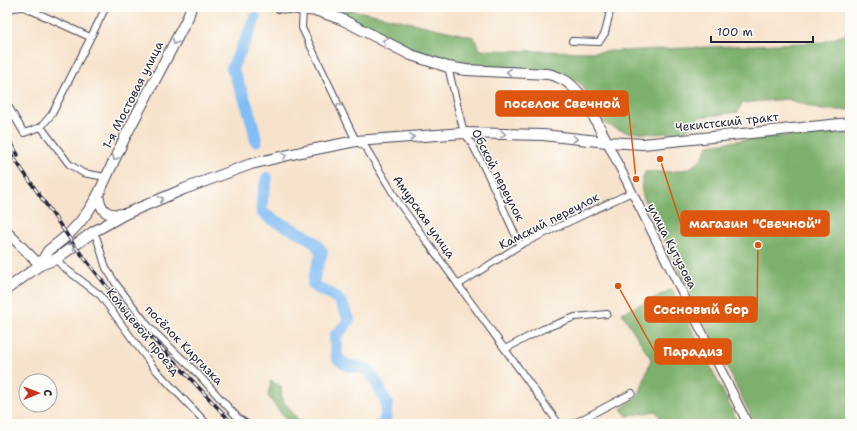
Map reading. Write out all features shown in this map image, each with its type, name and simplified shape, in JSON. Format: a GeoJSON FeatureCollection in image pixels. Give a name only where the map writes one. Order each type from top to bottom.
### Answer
{"type":"FeatureCollection","features":[{"type":"Feature","properties":{"kind":"main road","name":"1-я Мостовая улица"},"geometry":{"type":"LineString","coordinates":[[40,265],[48,251],[68,235],[80,222],[98,195],[124,137],[188,16],[191,7]]}},
{"type":"Feature","properties":{"kind":"main road"},"geometry":{"type":"LineString","coordinates":[[278,7],[303,8],[318,11],[341,20],[411,55],[448,67],[466,70],[548,74],[561,78],[574,88],[588,106],[607,142]]}},
{"type":"Feature","properties":{"kind":"main road","name":"Чекистский тракт"},"geometry":{"type":"LineString","coordinates":[[40,265],[56,259],[93,232],[125,214],[184,189],[251,164],[356,141],[464,133],[543,135],[607,142],[643,144],[850,123]]}},
{"type":"Feature","properties":{"kind":"main road"},"geometry":{"type":"LineString","coordinates":[[98,195],[99,204],[108,213],[114,215],[125,214]]}},
{"type":"Feature","properties":{"kind":"main road"},"geometry":{"type":"LineString","coordinates":[[7,232],[40,265],[7,289]]}},
{"type":"Feature","properties":{"kind":"street"},"geometry":{"type":"LineString","coordinates":[[7,10],[21,7]]}},
{"type":"Feature","properties":{"kind":"street"},"geometry":{"type":"LineString","coordinates":[[24,7],[90,37]]}},
{"type":"Feature","properties":{"kind":"street"},"geometry":{"type":"LineString","coordinates":[[7,104],[24,133],[41,127],[52,114],[106,7]]}},
{"type":"Feature","properties":{"kind":"street"},"geometry":{"type":"LineString","coordinates":[[572,41],[599,42],[605,33],[611,8],[630,7]]}},
{"type":"Feature","properties":{"kind":"street","name":"Амурская улица"},"geometry":{"type":"LineString","coordinates":[[303,8],[302,28],[356,141],[366,148],[399,203],[559,424]]}},
{"type":"Feature","properties":{"kind":"street","name":"Обской переулок"},"geometry":{"type":"LineString","coordinates":[[448,67],[464,133],[471,142],[489,177],[520,245]]}},
{"type":"Feature","properties":{"kind":"street"},"geometry":{"type":"LineString","coordinates":[[41,127],[69,164],[83,173],[106,177]]}},
{"type":"Feature","properties":{"kind":"street","name":"улица Кутузова"},"geometry":{"type":"LineString","coordinates":[[607,142],[748,424]]}},
{"type":"Feature","properties":{"kind":"street","name":"Камский переулок"},"geometry":{"type":"LineString","coordinates":[[458,285],[520,245],[632,192]]}},
{"type":"Feature","properties":{"kind":"street","name":"посёлок Киргизка"},"geometry":{"type":"LineString","coordinates":[[93,232],[106,268],[116,284],[150,328],[197,373],[239,419],[247,424]]}},
{"type":"Feature","properties":{"kind":"street","name":"Кольцевой проезд"},"geometry":{"type":"LineString","coordinates":[[56,259],[62,266],[100,295],[153,367],[207,424]]}},
{"type":"Feature","properties":{"kind":"street"},"geometry":{"type":"LineString","coordinates":[[505,349],[543,329],[575,317],[607,314]]}},
{"type":"Feature","properties":{"kind":"street"},"geometry":{"type":"LineString","coordinates":[[573,424],[632,393]]}},
{"type":"Feature","properties":{"kind":"green space"},"geometry":{"type":"Polygon","coordinates":[[[337,8],[368,13],[474,37],[480,50],[595,52],[823,42],[850,33],[850,110],[821,110],[787,99],[742,103],[738,112],[700,117],[685,131],[657,134],[626,132],[605,124],[581,84],[565,74],[547,70],[466,66],[448,63],[412,52],[335,14],[337,8]]]}},
{"type":"Feature","properties":{"kind":"green space"},"geometry":{"type":"Polygon","coordinates":[[[850,133],[850,424],[755,424],[647,206],[641,186],[643,178],[645,172],[675,171],[695,165],[705,153],[708,145],[764,137],[850,133]]]}},
{"type":"Feature","properties":{"kind":"green space"},"geometry":{"type":"Polygon","coordinates":[[[672,289],[739,424],[664,424],[656,411],[627,416],[621,409],[639,395],[651,359],[622,313],[672,289]]]}},
{"type":"Feature","properties":{"kind":"green space"},"geometry":{"type":"Polygon","coordinates":[[[271,381],[281,386],[282,399],[301,424],[289,424],[268,396],[271,381]]]}},
{"type":"Feature","properties":{"kind":"waterway"},"geometry":{"type":"LineString","coordinates":[[255,18],[232,68],[249,113],[256,141]]}},
{"type":"Feature","properties":{"kind":"waterway"},"geometry":{"type":"LineString","coordinates":[[267,178],[262,199],[262,212],[274,221],[302,234],[314,242],[322,252],[314,276],[313,284],[319,289],[336,297],[349,319],[344,327],[335,336],[337,358],[348,366],[360,367],[369,371],[387,404],[383,424]]}},
{"type":"Feature","properties":{"kind":"railway"},"geometry":{"type":"LineString","coordinates":[[7,136],[18,155]]}},
{"type":"Feature","properties":{"kind":"railway"},"geometry":{"type":"LineString","coordinates":[[7,148],[74,245],[123,307],[233,424]]}},
{"type":"Feature","properties":{"kind":"place","name":"магазин \"Свечной\""},"geometry":{"type":"Point","coordinates":[660,159]}},
{"type":"Feature","properties":{"kind":"place","name":"поселок Свечной"},"geometry":{"type":"Point","coordinates":[636,179]}},
{"type":"Feature","properties":{"kind":"place","name":"Сосновый бор"},"geometry":{"type":"Point","coordinates":[758,245]}},
{"type":"Feature","properties":{"kind":"place","name":"Парадиз"},"geometry":{"type":"Point","coordinates":[618,286]}}]}
